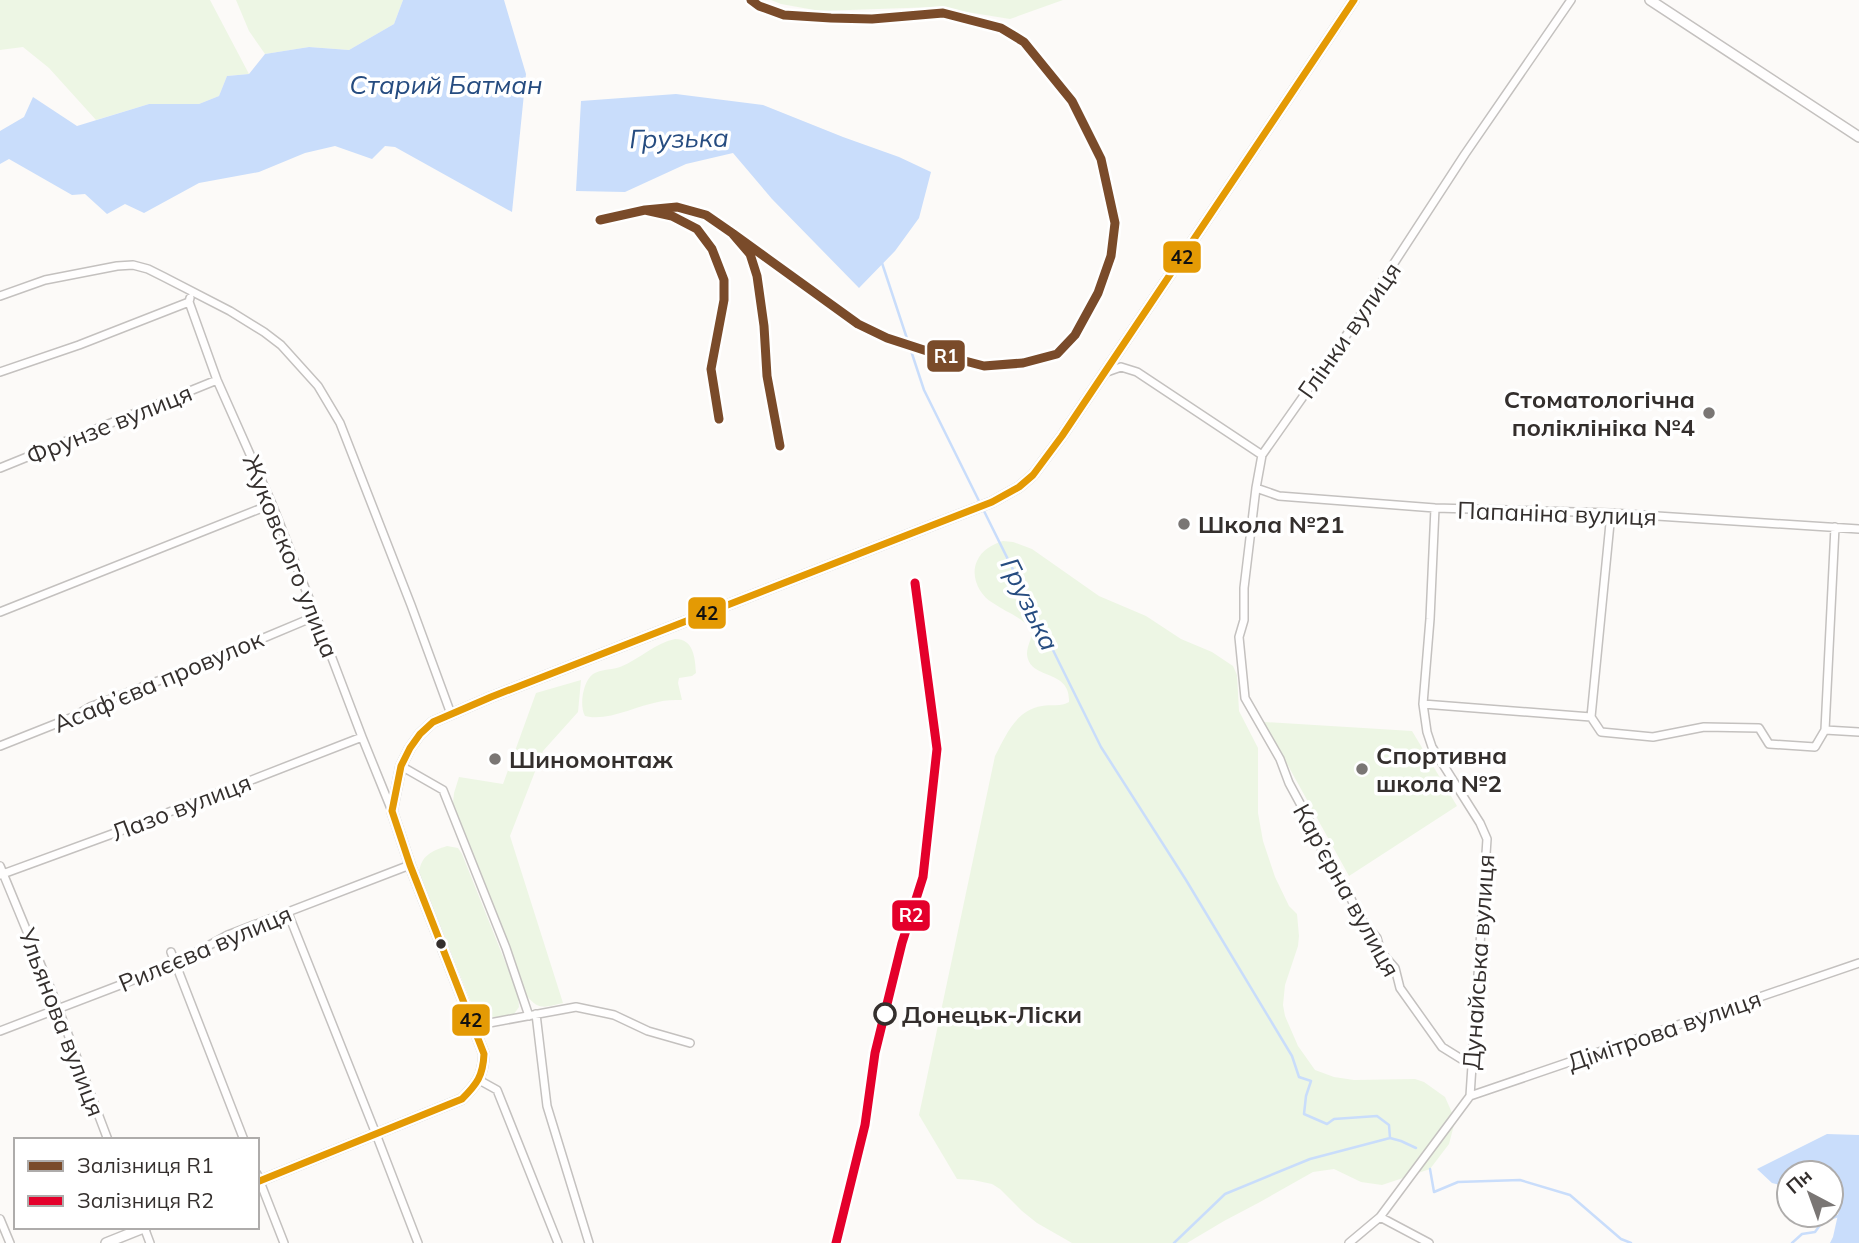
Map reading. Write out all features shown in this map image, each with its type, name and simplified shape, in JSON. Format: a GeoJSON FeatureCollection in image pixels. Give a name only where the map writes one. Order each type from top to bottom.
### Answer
{"type":"FeatureCollection","features":[{"type":"Feature","properties":{"kind":"street"},"geometry":{"type":"LineString","coordinates":[[259,1179],[462,1100],[479,1080],[484,1054],[410,865],[392,811],[401,766],[421,734],[433,722],[452,714],[992,502],[1019,487],[1033,475],[1062,436],[1354,0]]}},
{"type":"Feature","properties":{"kind":"street","name":"Глінки вулиця"},"geometry":{"type":"LineString","coordinates":[[1245,698],[1239,638],[1244,620],[1244,589],[1262,455],[1357,320],[1570,0]]}},
{"type":"Feature","properties":{"kind":"street"},"geometry":{"type":"LineString","coordinates":[[1650,0],[1859,137]]}},
{"type":"Feature","properties":{"kind":"street"},"geometry":{"type":"LineString","coordinates":[[0,296],[45,280],[133,265],[148,269],[193,291],[247,321],[281,345],[318,386],[340,423],[452,714]]}},
{"type":"Feature","properties":{"kind":"street"},"geometry":{"type":"LineString","coordinates":[[0,372],[79,345],[189,302],[193,291]]}},
{"type":"Feature","properties":{"kind":"street","name":"Жуковского улица"},"geometry":{"type":"LineString","coordinates":[[189,302],[217,380],[272,504],[392,811]]}},
{"type":"Feature","properties":{"kind":"street"},"geometry":{"type":"LineString","coordinates":[[1103,374],[1121,367],[1137,372],[1262,455]]}},
{"type":"Feature","properties":{"kind":"street","name":"Фрунзе вулиця"},"geometry":{"type":"LineString","coordinates":[[0,468],[217,380]]}},
{"type":"Feature","properties":{"kind":"street","name":"Папаніна вулиця"},"geometry":{"type":"LineString","coordinates":[[1256,488],[1279,496],[1436,508],[1611,513],[1859,529]]}},
{"type":"Feature","properties":{"kind":"street"},"geometry":{"type":"LineString","coordinates":[[0,612],[272,504]]}},
{"type":"Feature","properties":{"kind":"street","name":"Дунайська вулиця"},"geometry":{"type":"LineString","coordinates":[[1436,508],[1423,704],[1426,732],[1432,747],[1480,823],[1487,839],[1470,1097]]}},
{"type":"Feature","properties":{"kind":"street"},"geometry":{"type":"LineString","coordinates":[[1611,513],[1591,717],[1601,732],[1653,737],[1704,727],[1759,728],[1769,744],[1815,747],[1825,730],[1835,527]]}},
{"type":"Feature","properties":{"kind":"street","name":"Асаф’єва провулок"},"geometry":{"type":"LineString","coordinates":[[0,746],[316,616]]}},
{"type":"Feature","properties":{"kind":"street","name":"Кар’єрна вулиця"},"geometry":{"type":"LineString","coordinates":[[1245,698],[1280,760],[1321,848],[1345,886],[1360,918],[1377,938],[1381,952],[1395,968],[1400,988],[1442,1047],[1471,1065]]}},
{"type":"Feature","properties":{"kind":"street"},"geometry":{"type":"LineString","coordinates":[[1423,704],[1591,717]]}},
{"type":"Feature","properties":{"kind":"street"},"geometry":{"type":"LineString","coordinates":[[1825,730],[1859,732]]}},
{"type":"Feature","properties":{"kind":"street","name":"Лазо вулиця"},"geometry":{"type":"LineString","coordinates":[[1,872],[123,830],[362,737]]}},
{"type":"Feature","properties":{"kind":"street"},"geometry":{"type":"LineString","coordinates":[[401,766],[443,790],[506,948],[532,1015],[547,1106],[589,1243]]}},
{"type":"Feature","properties":{"kind":"street","name":"Рилєєва вулиця"},"geometry":{"type":"LineString","coordinates":[[0,1031],[175,964],[228,935],[410,865]]}},
{"type":"Feature","properties":{"kind":"street","name":"Ульянова вулиця"},"geometry":{"type":"LineString","coordinates":[[1,872],[58,1008],[107,1138]]}},
{"type":"Feature","properties":{"kind":"street"},"geometry":{"type":"LineString","coordinates":[[288,913],[418,1243]]}},
{"type":"Feature","properties":{"kind":"street"},"geometry":{"type":"LineString","coordinates":[[171,952],[243,1138]]}},
{"type":"Feature","properties":{"kind":"street","name":"Дімітрова вулиця"},"geometry":{"type":"LineString","coordinates":[[1470,1097],[1859,963]]}},
{"type":"Feature","properties":{"kind":"street"},"geometry":{"type":"LineString","coordinates":[[473,1026],[576,1007],[614,1015],[648,1031],[690,1043]]}},
{"type":"Feature","properties":{"kind":"street"},"geometry":{"type":"LineString","coordinates":[[479,1080],[497,1090],[558,1243]]}},
{"type":"Feature","properties":{"kind":"street"},"geometry":{"type":"LineString","coordinates":[[1349,1243],[1380,1217],[1470,1097]]}},
{"type":"Feature","properties":{"kind":"street"},"geometry":{"type":"LineString","coordinates":[[259,1181],[284,1243]]}},
{"type":"Feature","properties":{"kind":"street"},"geometry":{"type":"LineString","coordinates":[[1380,1217],[1429,1243]]}},
{"type":"Feature","properties":{"kind":"street"},"geometry":{"type":"LineString","coordinates":[[0,1219],[10,1243]]}},
{"type":"Feature","properties":{"kind":"street"},"geometry":{"type":"LineString","coordinates":[[106,1243],[141,1229]]}},
{"type":"Feature","properties":{"kind":"green space"},"geometry":{"type":"Polygon","coordinates":[[[0,0],[210,0],[249,74],[227,76],[219,96],[199,104],[149,104],[96,120],[49,68],[23,47],[0,50],[0,0]]]}},
{"type":"Feature","properties":{"kind":"green space"},"geometry":{"type":"Polygon","coordinates":[[[236,0],[403,0],[394,24],[349,50],[309,47],[265,54],[249,31],[236,0]]]}},
{"type":"Feature","properties":{"kind":"green space"},"geometry":{"type":"Polygon","coordinates":[[[771,0],[1063,0],[1010,19],[936,7],[820,11],[771,0]]]}},
{"type":"Feature","properties":{"kind":"green space"},"geometry":{"type":"Polygon","coordinates":[[[1003,541],[1032,549],[1099,596],[1146,616],[1181,639],[1212,652],[1233,666],[1237,675],[1239,711],[1258,748],[1258,813],[1263,841],[1275,877],[1289,906],[1297,914],[1298,946],[1285,985],[1285,1016],[1298,1046],[1315,1070],[1354,1080],[1415,1079],[1445,1097],[1453,1115],[1454,1125],[1449,1144],[1430,1169],[1382,1185],[1361,1182],[1334,1169],[1313,1172],[1187,1243],[1072,1243],[1037,1223],[992,1184],[957,1179],[919,1115],[995,756],[1013,725],[1025,713],[1033,708],[1069,702],[1064,684],[1029,662],[1027,651],[1033,632],[1020,619],[988,600],[977,585],[975,567],[979,557],[987,548],[1003,541]]]}},
{"type":"Feature","properties":{"kind":"green space"},"geometry":{"type":"Polygon","coordinates":[[[675,639],[690,646],[695,661],[696,673],[679,678],[682,700],[661,701],[603,717],[585,716],[583,694],[593,674],[620,667],[675,639]]]}},
{"type":"Feature","properties":{"kind":"green space"},"geometry":{"type":"Polygon","coordinates":[[[581,680],[578,712],[543,751],[510,836],[563,1003],[543,1007],[527,996],[453,803],[454,793],[459,777],[503,784],[536,693],[581,680]]]}},
{"type":"Feature","properties":{"kind":"green space","name":"Спортивна школа №2"},"geometry":{"type":"Polygon","coordinates":[[[1264,722],[1412,731],[1457,806],[1349,876],[1264,722]]]}},
{"type":"Feature","properties":{"kind":"green space"},"geometry":{"type":"Polygon","coordinates":[[[447,846],[458,848],[462,854],[518,994],[519,1007],[514,1014],[489,1018],[476,1015],[419,873],[422,862],[428,855],[447,846]]]}},
{"type":"Feature","properties":{"kind":"water","name":"Старий Батман"},"geometry":{"type":"Polygon","coordinates":[[[403,0],[504,0],[526,74],[512,212],[395,147],[385,146],[372,159],[335,146],[305,153],[259,172],[199,183],[144,213],[125,204],[107,214],[85,194],[72,195],[9,159],[0,164],[0,131],[24,117],[33,97],[77,126],[149,104],[199,104],[219,96],[227,76],[249,74],[265,54],[309,47],[349,50],[394,24],[403,0]]]}},
{"type":"Feature","properties":{"kind":"water"},"geometry":{"type":"Polygon","coordinates":[[[676,94],[763,105],[931,172],[919,218],[895,251],[859,288],[772,199],[733,153],[686,164],[625,192],[576,191],[581,101],[676,94]]]}},
{"type":"Feature","properties":{"kind":"water"},"geometry":{"type":"Polygon","coordinates":[[[1827,1134],[1859,1135],[1859,1243],[1830,1243],[1835,1229],[1845,1229],[1845,1159],[1777,1159],[1827,1134]]]}},
{"type":"Feature","properties":{"kind":"water"},"geometry":{"type":"Polygon","coordinates":[[[1775,1160],[1775,1184],[1772,1183],[1757,1169],[1775,1160]]]}},
{"type":"Feature","properties":{"kind":"waterway","name":"Грузька"},"geometry":{"type":"LineString","coordinates":[[882,263],[924,390],[980,503]]}},
{"type":"Feature","properties":{"kind":"waterway","name":"Грузька"},"geometry":{"type":"LineString","coordinates":[[983,509],[1101,747],[1186,880],[1292,1056],[1299,1077],[1311,1081],[1304,1114],[1327,1124],[1334,1119],[1377,1116],[1389,1125],[1390,1138],[1416,1148]]}},
{"type":"Feature","properties":{"kind":"waterway"},"geometry":{"type":"LineString","coordinates":[[1174,1243],[1225,1194],[1310,1159],[1390,1138]]}},
{"type":"Feature","properties":{"kind":"waterway","name":"Грузька"},"geometry":{"type":"LineString","coordinates":[[1430,1169],[1434,1192],[1458,1182],[1520,1180],[1570,1195],[1621,1239],[1631,1243]]}},
{"type":"Feature","properties":{"kind":"waterway","name":"Грузька"},"geometry":{"type":"LineString","coordinates":[[1792,1243],[1802,1234],[1815,1232],[1817,1229]]}},
{"type":"Feature","properties":{"kind":"rail line","name":"R1"},"geometry":{"type":"LineString","coordinates":[[732,233],[858,324],[887,338],[984,366],[1023,363],[1057,354],[1075,335],[1098,293],[1111,256],[1115,223],[1101,159],[1072,101],[1024,42],[1001,28],[943,13],[872,19],[784,15],[759,6],[751,0]]}},
{"type":"Feature","properties":{"kind":"rail line","name":"R1"},"geometry":{"type":"LineString","coordinates":[[645,210],[677,207],[706,215],[732,233],[750,254],[757,276],[767,376],[780,446]]}},
{"type":"Feature","properties":{"kind":"rail line","name":"R1"},"geometry":{"type":"LineString","coordinates":[[600,220],[645,210],[672,216],[697,229],[712,249],[724,280],[724,300],[711,369],[719,419]]}},
{"type":"Feature","properties":{"kind":"rail line","name":"R2"},"geometry":{"type":"LineString","coordinates":[[836,1243],[865,1125],[875,1053],[902,943],[923,877],[937,749],[915,583]]}},
{"type":"Feature","properties":{"kind":"transit line","name":"42"},"geometry":{"type":"LineString","coordinates":[[259,1181],[462,1099],[481,1074],[484,1054],[410,865],[392,811],[401,766],[420,734],[433,722],[491,697],[992,502],[1019,487],[1033,475],[1062,436],[1354,0]]}},
{"type":"Feature","properties":{"kind":"place","name":"Стоматологічна поліклініка №4"},"geometry":{"type":"Point","coordinates":[1709,413]}},
{"type":"Feature","properties":{"kind":"place","name":"Школа №21"},"geometry":{"type":"Point","coordinates":[1184,524]}},
{"type":"Feature","properties":{"kind":"place","name":"Шиномонтаж"},"geometry":{"type":"Point","coordinates":[495,759]}},
{"type":"Feature","properties":{"kind":"place","name":"Спортивна школа №2"},"geometry":{"type":"Point","coordinates":[1362,769]}},
{"type":"Feature","properties":{"kind":"place","name":"Донецьк-Ліски"},"geometry":{"type":"Point","coordinates":[885,1014]}}]}
